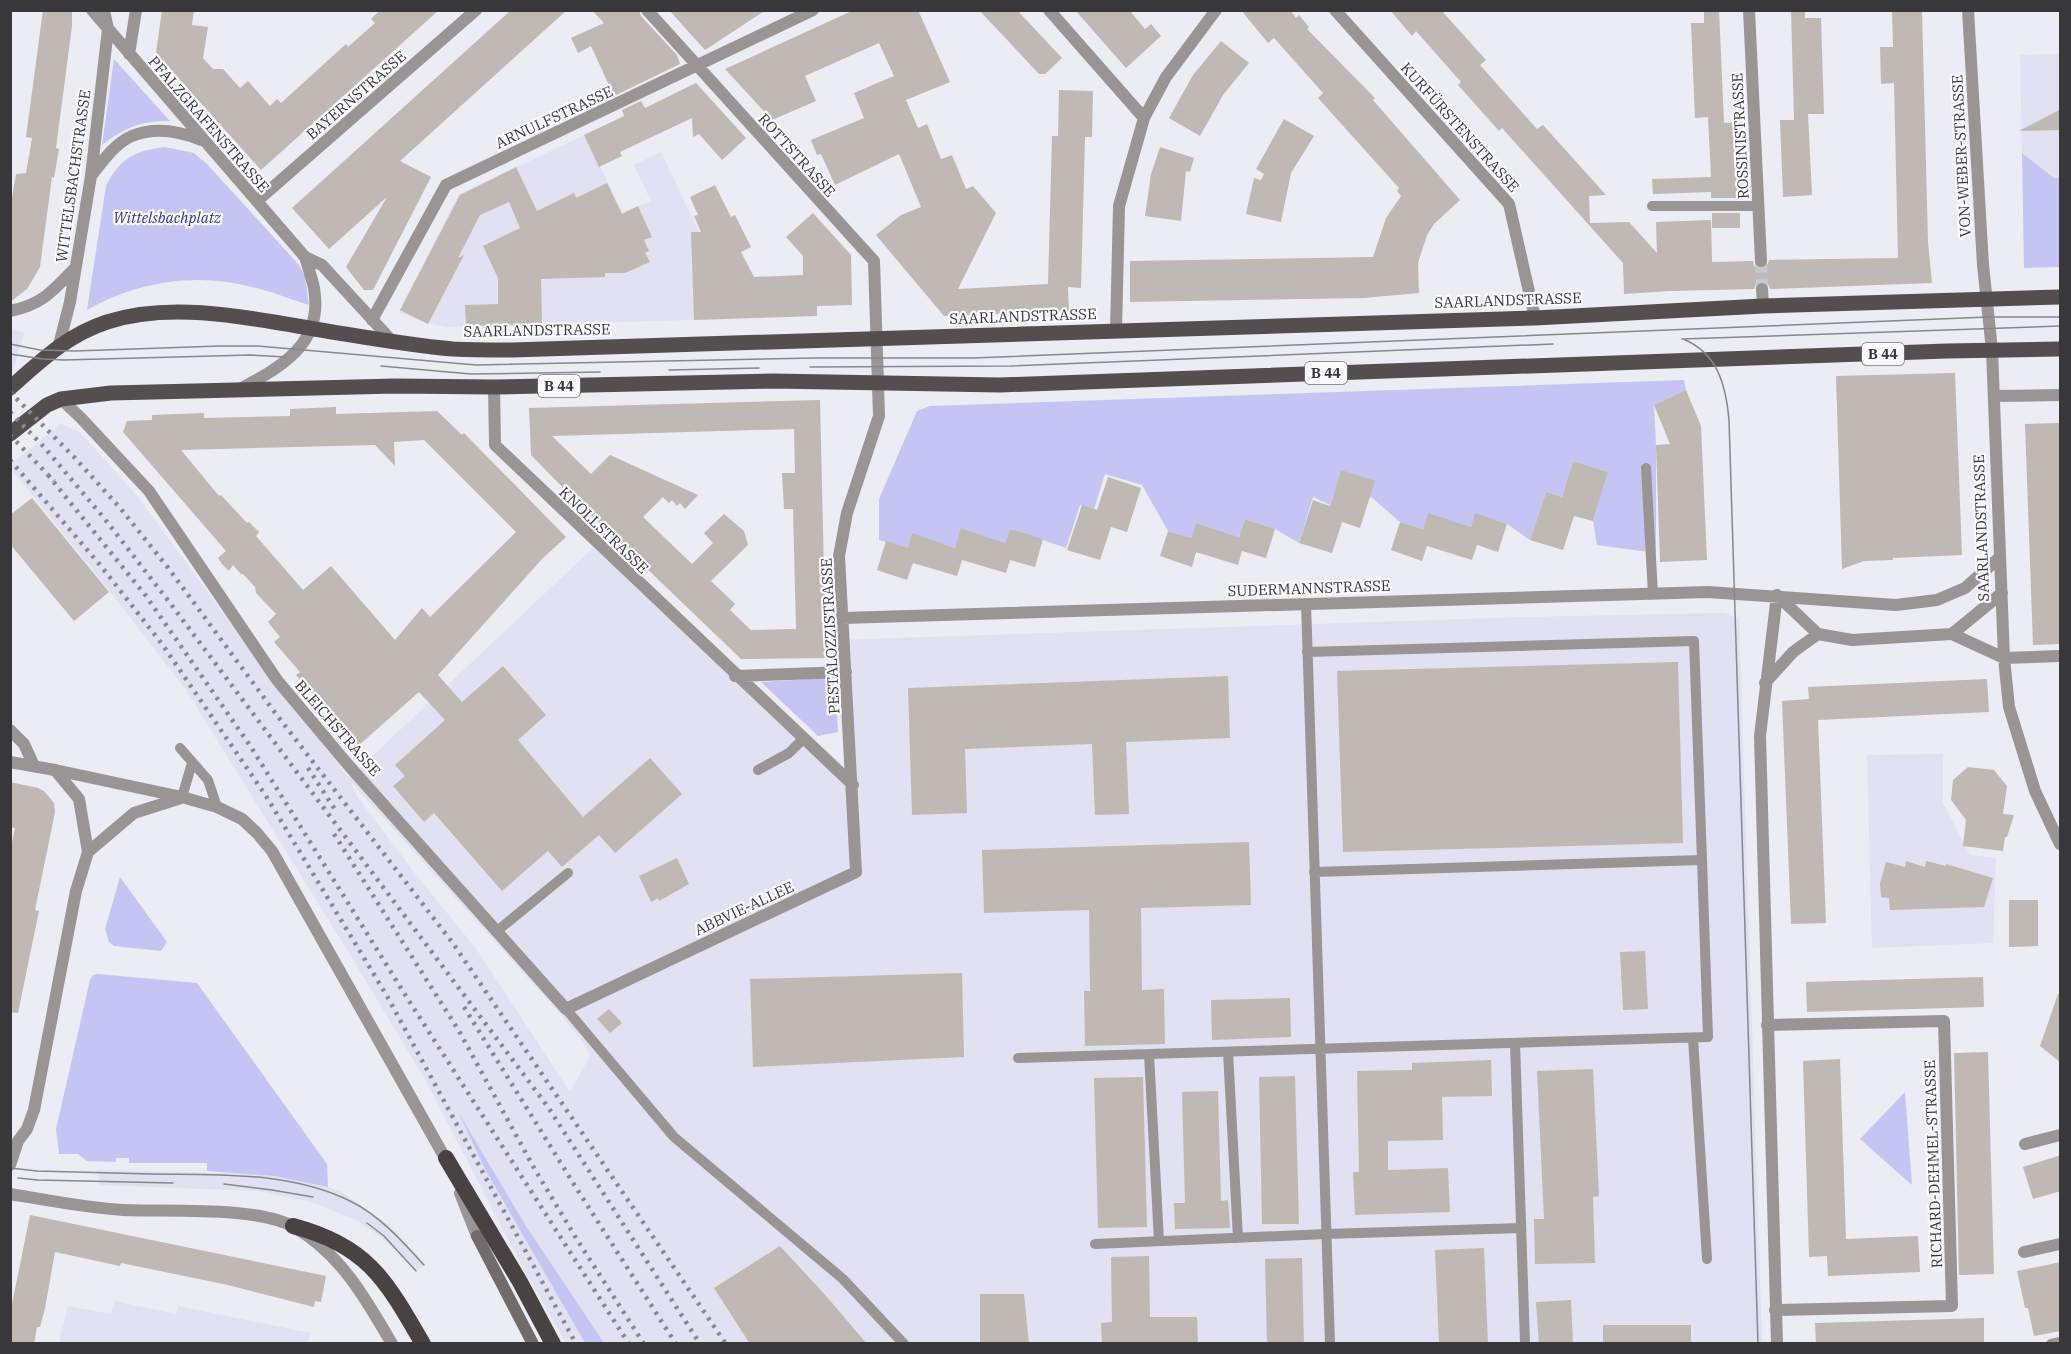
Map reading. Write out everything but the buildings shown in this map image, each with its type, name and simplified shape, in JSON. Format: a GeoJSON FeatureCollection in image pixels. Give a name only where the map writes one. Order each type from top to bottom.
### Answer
{"type":"FeatureCollection","features":[{"type":"Feature","properties":{"kind":"highway"},"geometry":{"type":"LineString","coordinates":[[446,1158],[520,1282],[553,1344]]}},
{"type":"Feature","properties":{"kind":"highway"},"geometry":{"type":"LineString","coordinates":[[293,1226],[319,1233],[339,1242],[372,1266],[384,1281],[423,1344]]}},
{"type":"Feature","properties":{"kind":"main road","name":"SAARLANDSTRASSE"},"geometry":{"type":"LineString","coordinates":[[10,388],[59,345],[80,333],[106,322],[166,313],[198,312],[234,316],[453,349],[512,350],[1535,318],[1763,306],[2061,297]]}},
{"type":"Feature","properties":{"kind":"main road","name":"B 44"},"geometry":{"type":"LineString","coordinates":[[10,434],[47,405],[61,399],[111,393],[395,386],[494,387],[773,381],[1000,385],[2061,349]]}},
{"type":"Feature","properties":{"kind":"main road"},"geometry":{"type":"LineString","coordinates":[[477,1236],[533,1344]]}},
{"type":"Feature","properties":{"kind":"street","name":"PFALZGRAFENSTRASSE"},"geometry":{"type":"LineString","coordinates":[[92,10],[305,256],[322,265],[392,341]]}},
{"type":"Feature","properties":{"kind":"street","name":"WITTELSBACHSTRASSE"},"geometry":{"type":"LineString","coordinates":[[59,345],[76,267],[91,176],[108,29],[104,10]]}},
{"type":"Feature","properties":{"kind":"street"},"geometry":{"type":"LineString","coordinates":[[129,54],[136,10]]}},
{"type":"Feature","properties":{"kind":"street","name":"BAYERNSTRASSE"},"geometry":{"type":"LineString","coordinates":[[257,201],[476,10]]}},
{"type":"Feature","properties":{"kind":"street","name":"ROTTSTRASSE"},"geometry":{"type":"LineString","coordinates":[[647,10],[874,261],[877,383]]}},
{"type":"Feature","properties":{"kind":"street","name":"ARNULFSTRASSE"},"geometry":{"type":"LineString","coordinates":[[372,320],[446,185],[813,10]]}},
{"type":"Feature","properties":{"kind":"street"},"geometry":{"type":"LineString","coordinates":[[1049,10],[1144,118]]}},
{"type":"Feature","properties":{"kind":"street"},"geometry":{"type":"LineString","coordinates":[[1116,331],[1119,206],[1144,118],[1166,76],[1216,10]]}},
{"type":"Feature","properties":{"kind":"street","name":"KURFÜRSTENSTRASSE"},"geometry":{"type":"LineString","coordinates":[[1335,10],[1509,204],[1535,318]]}},
{"type":"Feature","properties":{"kind":"street","name":"ROSSINISTRASSE"},"geometry":{"type":"LineString","coordinates":[[1749,10],[1761,261]]}},
{"type":"Feature","properties":{"kind":"street","name":"VON-WEBER-STRASSE"},"geometry":{"type":"LineString","coordinates":[[1968,10],[1978,197],[1992,350]]}},
{"type":"Feature","properties":{"kind":"street"},"geometry":{"type":"LineString","coordinates":[[91,176],[111,152],[130,137],[153,132],[181,132],[205,141]]}},
{"type":"Feature","properties":{"kind":"street","name":"PFALZGRAFENSTRASSE"},"geometry":{"type":"LineString","coordinates":[[305,256],[314,289],[315,312],[312,329]]}},
{"type":"Feature","properties":{"kind":"street"},"geometry":{"type":"LineString","coordinates":[[10,311],[38,302],[52,292],[76,267]]}},
{"type":"Feature","properties":{"kind":"street"},"geometry":{"type":"LineString","coordinates":[[1762,289],[1763,306]]}},
{"type":"Feature","properties":{"kind":"street"},"geometry":{"type":"LineString","coordinates":[[240,389],[280,367],[299,349],[312,329]]}},
{"type":"Feature","properties":{"kind":"street","name":"SAARLANDSTRASSE"},"geometry":{"type":"LineString","coordinates":[[1992,350],[2004,658],[2009,707],[2035,791],[2061,844]]}},
{"type":"Feature","properties":{"kind":"street","name":"PESTALOZZISTRASSE"},"geometry":{"type":"LineString","coordinates":[[853,785],[839,556],[847,513],[879,416],[877,383]]}},
{"type":"Feature","properties":{"kind":"street","name":"KNOLLSTRASSE"},"geometry":{"type":"LineString","coordinates":[[494,387],[495,445],[735,676],[853,785]]}},
{"type":"Feature","properties":{"kind":"street"},"geometry":{"type":"LineString","coordinates":[[1994,396],[2061,395]]}},
{"type":"Feature","properties":{"kind":"street","name":"BLEICHSTRASSE"},"geometry":{"type":"LineString","coordinates":[[61,399],[81,417],[149,491],[277,680],[350,767],[566,1009]]}},
{"type":"Feature","properties":{"kind":"street","name":"SUDERMANNSTRASSE"},"geometry":{"type":"LineString","coordinates":[[842,618],[1715,592],[1896,605],[1937,600],[1965,588],[2000,557]]}},
{"type":"Feature","properties":{"kind":"street"},"geometry":{"type":"LineString","coordinates":[[1952,634],[2002,593]]}},
{"type":"Feature","properties":{"kind":"street"},"geometry":{"type":"LineString","coordinates":[[1777,595],[1818,634],[1852,640],[1952,634],[2004,658],[2061,656]]}},
{"type":"Feature","properties":{"kind":"street"},"geometry":{"type":"LineString","coordinates":[[1777,595],[1760,736],[1777,1344]]}},
{"type":"Feature","properties":{"kind":"street"},"geometry":{"type":"LineString","coordinates":[[1765,683],[1793,652],[1818,634]]}},
{"type":"Feature","properties":{"kind":"street"},"geometry":{"type":"LineString","coordinates":[[735,676],[846,672]]}},
{"type":"Feature","properties":{"kind":"street"},"geometry":{"type":"LineString","coordinates":[[10,730],[24,744],[34,766]]}},
{"type":"Feature","properties":{"kind":"street"},"geometry":{"type":"LineString","coordinates":[[10,762],[182,797],[217,807],[242,819],[257,833],[272,851],[446,1158],[477,1236]]}},
{"type":"Feature","properties":{"kind":"street"},"geometry":{"type":"LineString","coordinates":[[10,1165],[14,1143],[27,1129],[34,1110],[76,891],[88,852],[79,799],[55,771]]}},
{"type":"Feature","properties":{"kind":"street","name":"ABBVIE-ALLEE"},"geometry":{"type":"LineString","coordinates":[[566,1009],[856,872],[853,785]]}},
{"type":"Feature","properties":{"kind":"street"},"geometry":{"type":"LineString","coordinates":[[88,852],[134,813],[182,797]]}},
{"type":"Feature","properties":{"kind":"street","name":"RICHARD-DEHMEL-STRASSE"},"geometry":{"type":"LineString","coordinates":[[1767,1025],[1944,1021],[1952,1294],[1952,1306],[1775,1310]]}},
{"type":"Feature","properties":{"kind":"street"},"geometry":{"type":"LineString","coordinates":[[2025,1144],[2061,1135]]}},
{"type":"Feature","properties":{"kind":"street"},"geometry":{"type":"LineString","coordinates":[[10,1194],[75,1206],[122,1210],[249,1214],[293,1226],[316,1242],[342,1268],[361,1292],[392,1344]]}},
{"type":"Feature","properties":{"kind":"street"},"geometry":{"type":"LineString","coordinates":[[2024,1252],[2061,1244]]}},
{"type":"Feature","properties":{"kind":"lane"},"geometry":{"type":"LineString","coordinates":[[1652,206],[1758,206]]}},
{"type":"Feature","properties":{"kind":"lane"},"geometry":{"type":"LineString","coordinates":[[1646,468],[1653,594]]}},
{"type":"Feature","properties":{"kind":"lane"},"geometry":{"type":"LineString","coordinates":[[1306,603],[1330,1344]]}},
{"type":"Feature","properties":{"kind":"lane"},"geometry":{"type":"LineString","coordinates":[[1018,1058],[1708,1037],[1694,641],[1307,652]]}},
{"type":"Feature","properties":{"kind":"lane"},"geometry":{"type":"LineString","coordinates":[[758,770],[789,753],[803,739]]}},
{"type":"Feature","properties":{"kind":"lane"},"geometry":{"type":"LineString","coordinates":[[180,748],[208,780],[217,807]]}},
{"type":"Feature","properties":{"kind":"lane"},"geometry":{"type":"LineString","coordinates":[[182,797],[192,763]]}},
{"type":"Feature","properties":{"kind":"lane"},"geometry":{"type":"LineString","coordinates":[[1314,872],[1702,860]]}},
{"type":"Feature","properties":{"kind":"lane"},"geometry":{"type":"LineString","coordinates":[[497,931],[568,873]]}},
{"type":"Feature","properties":{"kind":"lane","name":"BLEICHSTRASSE"},"geometry":{"type":"LineString","coordinates":[[566,1009],[674,1137],[843,1278],[904,1344]]}},
{"type":"Feature","properties":{"kind":"lane"},"geometry":{"type":"LineString","coordinates":[[1693,1038],[1707,1259]]}},
{"type":"Feature","properties":{"kind":"lane"},"geometry":{"type":"LineString","coordinates":[[1515,1043],[1525,1344]]}},
{"type":"Feature","properties":{"kind":"lane"},"geometry":{"type":"LineString","coordinates":[[1227,1052],[1238,1238]]}},
{"type":"Feature","properties":{"kind":"lane"},"geometry":{"type":"LineString","coordinates":[[1149,1054],[1159,1241]]}},
{"type":"Feature","properties":{"kind":"lane"},"geometry":{"type":"LineString","coordinates":[[1095,1244],[1521,1228]]}},
{"type":"Feature","properties":{"kind":"lane"},"geometry":{"type":"LineString","coordinates":[[2051,1344],[2061,1342]]}},
{"type":"Feature","properties":{"kind":"shaded area"},"geometry":{"type":"Polygon","coordinates":[[[2060,54],[2060,178],[2054,178],[2022,153],[2020,55],[2060,54]]]}},
{"type":"Feature","properties":{"kind":"shaded area"},"geometry":{"type":"Polygon","coordinates":[[[584,135],[623,212],[651,201],[634,165],[661,152],[714,264],[725,319],[446,327],[422,322],[399,312],[458,195],[584,135]]]}},
{"type":"Feature","properties":{"kind":"shaded area"},"geometry":{"type":"Polygon","coordinates":[[[11,328],[24,333],[11,378],[11,328]]]}},
{"type":"Feature","properties":{"kind":"shaded area"},"geometry":{"type":"Polygon","coordinates":[[[61,424],[81,433],[138,497],[273,681],[349,778],[593,548],[754,684],[855,776],[839,640],[1524,617],[1724,613],[1739,619],[1762,1343],[604,1343],[526,1226],[462,1120],[486,1171],[585,1343],[566,1343],[524,1270],[426,1081],[186,690],[11,469],[11,464],[61,424]],[[350,781],[357,796],[417,876],[477,950],[570,1092],[590,1056],[585,1045],[555,1008],[350,781]]]}},
{"type":"Feature","properties":{"kind":"shaded area"},"geometry":{"type":"Polygon","coordinates":[[[1943,754],[1943,803],[1970,855],[1996,858],[1993,943],[1872,948],[1867,755],[1943,754]]]}},
{"type":"Feature","properties":{"kind":"shaded area"},"geometry":{"type":"Polygon","coordinates":[[[98,1170],[250,1174],[322,1185],[342,1192],[390,1226],[424,1265],[416,1271],[381,1237],[354,1219],[311,1202],[257,1191],[99,1185],[98,1170]]]}},
{"type":"Feature","properties":{"kind":"shaded area"},"geometry":{"type":"Polygon","coordinates":[[[114,1301],[176,1314],[178,1306],[310,1333],[308,1343],[59,1343],[68,1306],[111,1314],[114,1301]]]}},
{"type":"Feature","properties":{"kind":"green space"},"geometry":{"type":"Polygon","coordinates":[[[114,59],[170,121],[134,126],[102,145],[114,59]]]}},
{"type":"Feature","properties":{"kind":"green space","name":"Wittelsbachplatz"},"geometry":{"type":"Polygon","coordinates":[[[165,147],[194,153],[207,164],[299,265],[305,276],[309,305],[266,291],[231,283],[188,280],[146,286],[106,300],[87,310],[106,186],[117,169],[130,158],[145,151],[165,147]]]}},
{"type":"Feature","properties":{"kind":"green space"},"geometry":{"type":"Polygon","coordinates":[[[2022,153],[2054,178],[2060,178],[2060,267],[2024,268],[2022,153]]]}},
{"type":"Feature","properties":{"kind":"green space"},"geometry":{"type":"Polygon","coordinates":[[[1684,380],[1686,390],[1654,405],[1656,553],[1597,545],[1593,521],[1608,472],[1573,461],[1562,497],[1546,492],[1530,540],[1507,524],[1476,514],[1471,527],[1428,514],[1423,529],[1400,522],[1341,471],[1330,505],[1313,497],[1299,543],[1275,529],[1245,519],[1239,537],[1196,523],[1191,538],[1168,531],[1142,485],[1105,474],[1094,509],[1080,505],[1066,548],[1010,529],[1005,543],[964,529],[955,548],[912,534],[908,548],[879,540],[879,499],[917,411],[930,406],[1684,380]]]}},
{"type":"Feature","properties":{"kind":"green space"},"geometry":{"type":"Polygon","coordinates":[[[832,679],[835,683],[838,732],[818,736],[761,682],[832,679]]]}},
{"type":"Feature","properties":{"kind":"green space"},"geometry":{"type":"Polygon","coordinates":[[[120,877],[167,942],[161,951],[114,946],[109,942],[105,929],[120,877]]]}},
{"type":"Feature","properties":{"kind":"green space"},"geometry":{"type":"Polygon","coordinates":[[[93,975],[197,983],[327,1164],[328,1187],[274,1176],[207,1171],[207,1163],[129,1163],[129,1158],[116,1158],[116,1162],[87,1161],[78,1154],[59,1154],[56,1129],[90,980],[93,975]]]}},
{"type":"Feature","properties":{"kind":"green space"},"geometry":{"type":"Polygon","coordinates":[[[1905,1092],[1912,1185],[1860,1139],[1905,1092]]]}},
{"type":"Feature","properties":{"kind":"green space"},"geometry":{"type":"Polygon","coordinates":[[[458,1112],[526,1226],[604,1343],[585,1343],[486,1171],[458,1112]]]}},
{"type":"Feature","properties":{"kind":"tunnel"},"geometry":{"type":"LineString","coordinates":[[1761,261],[1762,289]]}},
{"type":"Feature","properties":{"kind":"tram line"},"geometry":{"type":"LineString","coordinates":[[10,344],[40,350],[75,351],[258,346],[476,365],[815,358],[973,358],[1988,317],[2060,317]]}},
{"type":"Feature","properties":{"kind":"tram line"},"geometry":{"type":"LineString","coordinates":[[1682,339],[2060,326]]}},
{"type":"Feature","properties":{"kind":"tram line"},"geometry":{"type":"LineString","coordinates":[[1683,339],[1705,353],[1718,372],[1729,420],[1758,1344]]}},
{"type":"Feature","properties":{"kind":"tram line"},"geometry":{"type":"LineString","coordinates":[[810,367],[1011,366],[1553,344]]}},
{"type":"Feature","properties":{"kind":"tram line"},"geometry":{"type":"LineString","coordinates":[[10,354],[64,360],[250,355],[286,357]]}},
{"type":"Feature","properties":{"kind":"tram line"},"geometry":{"type":"LineString","coordinates":[[381,366],[471,374],[600,372]]}},
{"type":"Feature","properties":{"kind":"tram line"},"geometry":{"type":"LineString","coordinates":[[669,370],[759,368]]}},
{"type":"Feature","properties":{"kind":"tram line"},"geometry":{"type":"LineString","coordinates":[[10,1168],[37,1171],[228,1175],[304,1185],[329,1192],[362,1208],[391,1230],[424,1265]]}},
{"type":"Feature","properties":{"kind":"tram line"},"geometry":{"type":"LineString","coordinates":[[18,1178],[173,1183]]}},
{"type":"Feature","properties":{"kind":"tram line"},"geometry":{"type":"LineString","coordinates":[[224,1184],[313,1197]]}},
{"type":"Feature","properties":{"kind":"tram line"},"geometry":{"type":"LineString","coordinates":[[367,1223],[384,1236],[416,1271]]}},
{"type":"Feature","properties":{"kind":"railway"},"geometry":{"type":"LineString","coordinates":[[10,392],[121,509],[452,942],[726,1344]]}},
{"type":"Feature","properties":{"kind":"railway"},"geometry":{"type":"LineString","coordinates":[[10,412],[44,447],[104,518],[170,603],[548,1107],[700,1344]]}},
{"type":"Feature","properties":{"kind":"railway"},"geometry":{"type":"LineString","coordinates":[[10,435],[54,481]]}},
{"type":"Feature","properties":{"kind":"railway"},"geometry":{"type":"LineString","coordinates":[[10,460],[101,566],[162,644],[266,796],[387,996],[576,1344]]}},
{"type":"Feature","properties":{"kind":"railway"},"geometry":{"type":"LineString","coordinates":[[48,475],[146,596],[251,747],[404,993],[629,1344]]}},
{"type":"Feature","properties":{"kind":"railway"},"geometry":{"type":"LineString","coordinates":[[308,768],[336,811]]}},
{"type":"Feature","properties":{"kind":"railway"},"geometry":{"type":"LineString","coordinates":[[334,834],[459,1031],[534,1168],[644,1344]]}},
{"type":"Feature","properties":{"kind":"railway"},"geometry":{"type":"LineString","coordinates":[[464,1007],[676,1344]]}}]}
